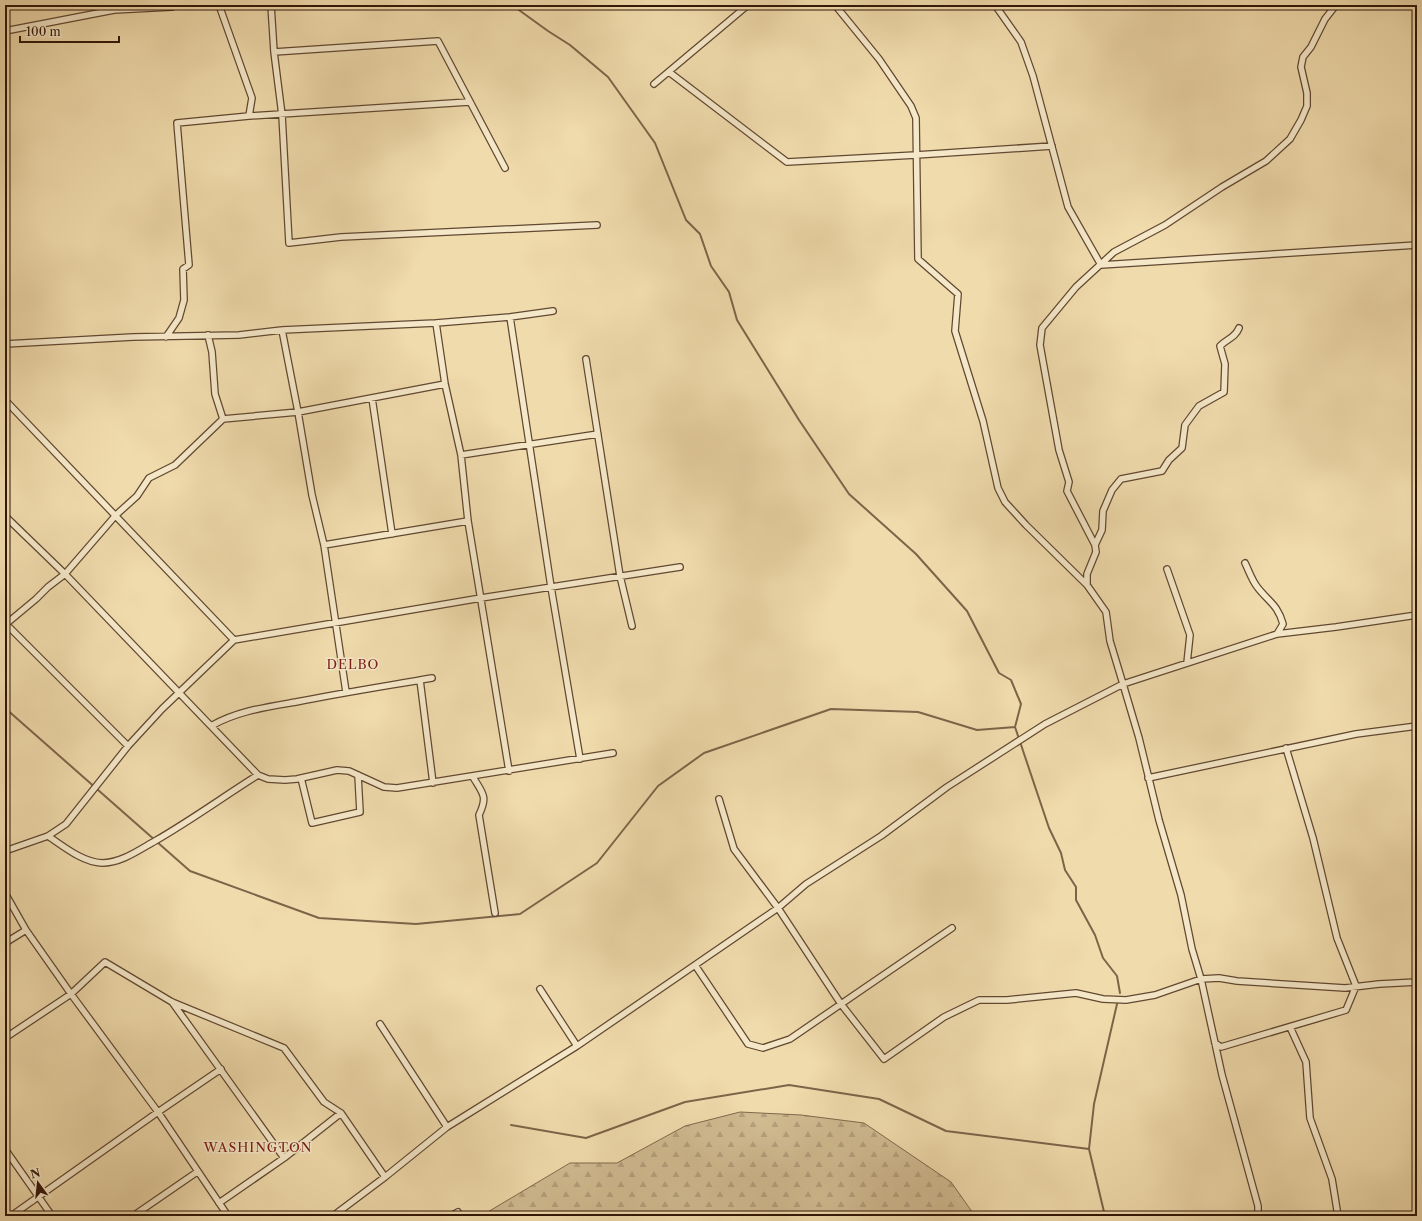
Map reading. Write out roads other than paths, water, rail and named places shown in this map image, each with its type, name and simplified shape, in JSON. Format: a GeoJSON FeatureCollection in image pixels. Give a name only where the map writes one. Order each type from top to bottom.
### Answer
{"type":"FeatureCollection","features":[{"type":"Feature","properties":{"kind":"street"},"geometry":{"type":"LineString","coordinates":[[5,31],[114,10],[172,7],[177,5]]}},
{"type":"Feature","properties":{"kind":"street"},"geometry":{"type":"LineString","coordinates":[[219,5],[252,98],[249,116]]}},
{"type":"Feature","properties":{"kind":"street"},"geometry":{"type":"LineString","coordinates":[[271,5],[274,52],[282,114],[289,243],[341,237],[596,225]]}},
{"type":"Feature","properties":{"kind":"street"},"geometry":{"type":"LineString","coordinates":[[654,84],[748,5]]}},
{"type":"Feature","properties":{"kind":"street"},"geometry":{"type":"LineString","coordinates":[[835,5],[879,59],[911,106],[916,118],[918,260],[958,294],[955,331],[983,421],[998,488],[1005,502],[1026,525],[1087,585],[1106,612],[1110,641],[1181,895],[1192,949],[1201,979],[1222,1075],[1258,1206],[1258,1216]]}},
{"type":"Feature","properties":{"kind":"street"},"geometry":{"type":"LineString","coordinates":[[995,5],[1022,42],[1033,76],[1068,207],[1101,265]]}},
{"type":"Feature","properties":{"kind":"street"},"geometry":{"type":"LineString","coordinates":[[1087,585],[1087,574],[1096,552],[1095,545],[1067,491],[1069,482],[1059,450],[1040,344],[1042,328],[1076,287],[1114,252],[1165,225],[1222,187],[1266,162],[1290,139],[1307,106],[1307,93],[1301,67],[1302,57],[1311,47],[1325,19],[1336,5]]}},
{"type":"Feature","properties":{"kind":"street"},"geometry":{"type":"LineString","coordinates":[[274,52],[438,41],[505,168]]}},
{"type":"Feature","properties":{"kind":"street"},"geometry":{"type":"LineString","coordinates":[[669,72],[787,162],[916,156],[1052,146]]}},
{"type":"Feature","properties":{"kind":"street"},"geometry":{"type":"LineString","coordinates":[[166,337],[179,318],[184,300],[183,269],[188,265],[177,123],[249,116],[470,102]]}},
{"type":"Feature","properties":{"kind":"street"},"geometry":{"type":"LineString","coordinates":[[1101,265],[1415,245],[1417,252]]}},
{"type":"Feature","properties":{"kind":"street"},"geometry":{"type":"LineString","coordinates":[[5,344],[133,337],[239,335],[282,330],[436,323],[510,317],[553,311]]}},
{"type":"Feature","properties":{"kind":"street"},"geometry":{"type":"LineString","coordinates":[[510,317],[551,587],[580,759]]}},
{"type":"Feature","properties":{"kind":"street"},"geometry":{"type":"LineString","coordinates":[[436,323],[445,384],[461,455],[468,521],[509,770]]}},
{"type":"Feature","properties":{"kind":"street"},"geometry":{"type":"LineString","coordinates":[[1095,545],[1102,530],[1103,511],[1112,490],[1121,479],[1162,471],[1169,460],[1182,448],[1185,426],[1199,406],[1224,392],[1225,364],[1220,346],[1236,334],[1239,328]]}},
{"type":"Feature","properties":{"kind":"street"},"geometry":{"type":"LineString","coordinates":[[282,330],[312,495],[324,545],[346,692]]}},
{"type":"Feature","properties":{"kind":"street"},"geometry":{"type":"LineString","coordinates":[[208,335],[212,352],[215,394],[224,418]]}},
{"type":"Feature","properties":{"kind":"street"},"geometry":{"type":"LineString","coordinates":[[586,359],[620,576],[632,626]]}},
{"type":"Feature","properties":{"kind":"street"},"geometry":{"type":"LineString","coordinates":[[128,746],[6,624],[65,574],[116,515],[137,496],[149,478],[175,465],[224,418],[298,412],[445,384]]}},
{"type":"Feature","properties":{"kind":"street"},"geometry":{"type":"LineString","coordinates":[[372,398],[392,534]]}},
{"type":"Feature","properties":{"kind":"street"},"geometry":{"type":"LineString","coordinates":[[5,400],[234,640]]}},
{"type":"Feature","properties":{"kind":"street"},"geometry":{"type":"LineString","coordinates":[[461,455],[598,434]]}},
{"type":"Feature","properties":{"kind":"street"},"geometry":{"type":"LineString","coordinates":[[5,516],[65,574],[178,694],[258,775],[268,779],[276,780],[301,778],[337,770],[349,771],[384,787],[397,788],[473,777],[614,753]]}},
{"type":"Feature","properties":{"kind":"street"},"geometry":{"type":"LineString","coordinates":[[324,545],[468,521]]}},
{"type":"Feature","properties":{"kind":"street"},"geometry":{"type":"LineString","coordinates":[[1245,563],[1258,588],[1271,601],[1280,614],[1283,624],[1277,634]]}},
{"type":"Feature","properties":{"kind":"street"},"geometry":{"type":"LineString","coordinates":[[5,851],[48,836],[66,824],[128,746],[162,709],[234,640],[481,598],[680,567]]}},
{"type":"Feature","properties":{"kind":"street"},"geometry":{"type":"LineString","coordinates":[[1167,569],[1190,634],[1187,663]]}},
{"type":"Feature","properties":{"kind":"street"},"geometry":{"type":"LineString","coordinates":[[333,1216],[385,1177],[447,1127],[577,1046],[778,908],[806,884],[880,836],[953,783],[1045,724],[1123,684],[1277,634],[1417,616]]}},
{"type":"Feature","properties":{"kind":"street"},"geometry":{"type":"LineString","coordinates":[[211,726],[222,719],[235,714],[346,692],[432,678]]}},
{"type":"Feature","properties":{"kind":"street"},"geometry":{"type":"LineString","coordinates":[[420,680],[433,783]]}},
{"type":"Feature","properties":{"kind":"street"},"geometry":{"type":"LineString","coordinates":[[1148,778],[1356,734],[1417,726]]}},
{"type":"Feature","properties":{"kind":"street"},"geometry":{"type":"LineString","coordinates":[[1215,1043],[1221,1047],[1346,1010],[1356,986],[1336,938],[1313,838],[1286,748]]}},
{"type":"Feature","properties":{"kind":"street"},"geometry":{"type":"LineString","coordinates":[[48,836],[90,861],[102,863],[115,861],[135,852],[188,822],[258,775]]}},
{"type":"Feature","properties":{"kind":"street"},"geometry":{"type":"LineString","coordinates":[[301,778],[312,823],[360,812],[358,775]]}},
{"type":"Feature","properties":{"kind":"street"},"geometry":{"type":"LineString","coordinates":[[473,777],[483,794],[484,804],[480,815],[495,913]]}},
{"type":"Feature","properties":{"kind":"street"},"geometry":{"type":"LineString","coordinates":[[719,799],[734,849],[778,908],[841,1004],[884,1059],[944,1017],[979,1000],[1007,1000],[1076,993],[1103,999],[1126,1000],[1155,995],[1201,979],[1219,978],[1237,981],[1345,988],[1417,982]]}},
{"type":"Feature","properties":{"kind":"street"},"geometry":{"type":"LineString","coordinates":[[5,893],[26,930],[158,1112],[228,1216]]}},
{"type":"Feature","properties":{"kind":"street"},"geometry":{"type":"LineString","coordinates":[[695,965],[748,1044],[763,1048],[790,1039],[952,928]]}},
{"type":"Feature","properties":{"kind":"street"},"geometry":{"type":"LineString","coordinates":[[5,944],[26,930]]}},
{"type":"Feature","properties":{"kind":"street"},"geometry":{"type":"LineString","coordinates":[[5,1038],[71,994],[105,962],[172,1002],[284,1048],[324,1102],[341,1113],[385,1177]]}},
{"type":"Feature","properties":{"kind":"street"},"geometry":{"type":"LineString","coordinates":[[540,989],[577,1046]]}},
{"type":"Feature","properties":{"kind":"street"},"geometry":{"type":"LineString","coordinates":[[172,1002],[284,1158]]}},
{"type":"Feature","properties":{"kind":"street"},"geometry":{"type":"LineString","coordinates":[[380,1024],[447,1127]]}},
{"type":"Feature","properties":{"kind":"street"},"geometry":{"type":"LineString","coordinates":[[1290,1026],[1306,1062],[1310,1118],[1332,1179],[1338,1216]]}},
{"type":"Feature","properties":{"kind":"street"},"geometry":{"type":"LineString","coordinates":[[11,1216],[221,1069]]}},
{"type":"Feature","properties":{"kind":"street"},"geometry":{"type":"LineString","coordinates":[[219,1203],[284,1158],[341,1113]]}},
{"type":"Feature","properties":{"kind":"street"},"geometry":{"type":"LineString","coordinates":[[5,1149],[52,1216]]}},
{"type":"Feature","properties":{"kind":"street"},"geometry":{"type":"LineString","coordinates":[[133,1216],[140,1214],[197,1172]]}},
{"type":"Feature","properties":{"kind":"street"},"geometry":{"type":"LineString","coordinates":[[451,1216],[458,1212]]}},
{"type":"Feature","properties":{"kind":"waterway"},"geometry":{"type":"LineString","coordinates":[[512,5],[570,45],[608,77],[655,143],[686,220],[700,234],[711,266],[729,292],[737,320],[799,420],[849,494],[916,554],[967,611],[999,673],[1011,680],[1021,704],[1015,727],[1049,828],[1061,853],[1065,870],[1076,887],[1076,900],[1095,935],[1103,958],[1117,976],[1120,993]]}},
{"type":"Feature","properties":{"kind":"waterway"},"geometry":{"type":"LineString","coordinates":[[5,708],[190,871],[319,918],[416,924],[520,914],[597,863],[658,786],[704,753],[831,709],[918,712],[977,730],[1015,727]]}},
{"type":"Feature","properties":{"kind":"waterway"},"geometry":{"type":"LineString","coordinates":[[1105,1216],[1089,1149],[1094,1104],[1117,1004]]}},
{"type":"Feature","properties":{"kind":"waterway"},"geometry":{"type":"LineString","coordinates":[[511,1125],[586,1138],[685,1102],[789,1085],[879,1099],[946,1131],[1089,1149]]}},
{"type":"Feature","properties":{"kind":"district","name":"DELBO"},"geometry":{"type":"Point","coordinates":[353,664]}},
{"type":"Feature","properties":{"kind":"district","name":"WASHINGTON"},"geometry":{"type":"Point","coordinates":[258,1147]}}]}
